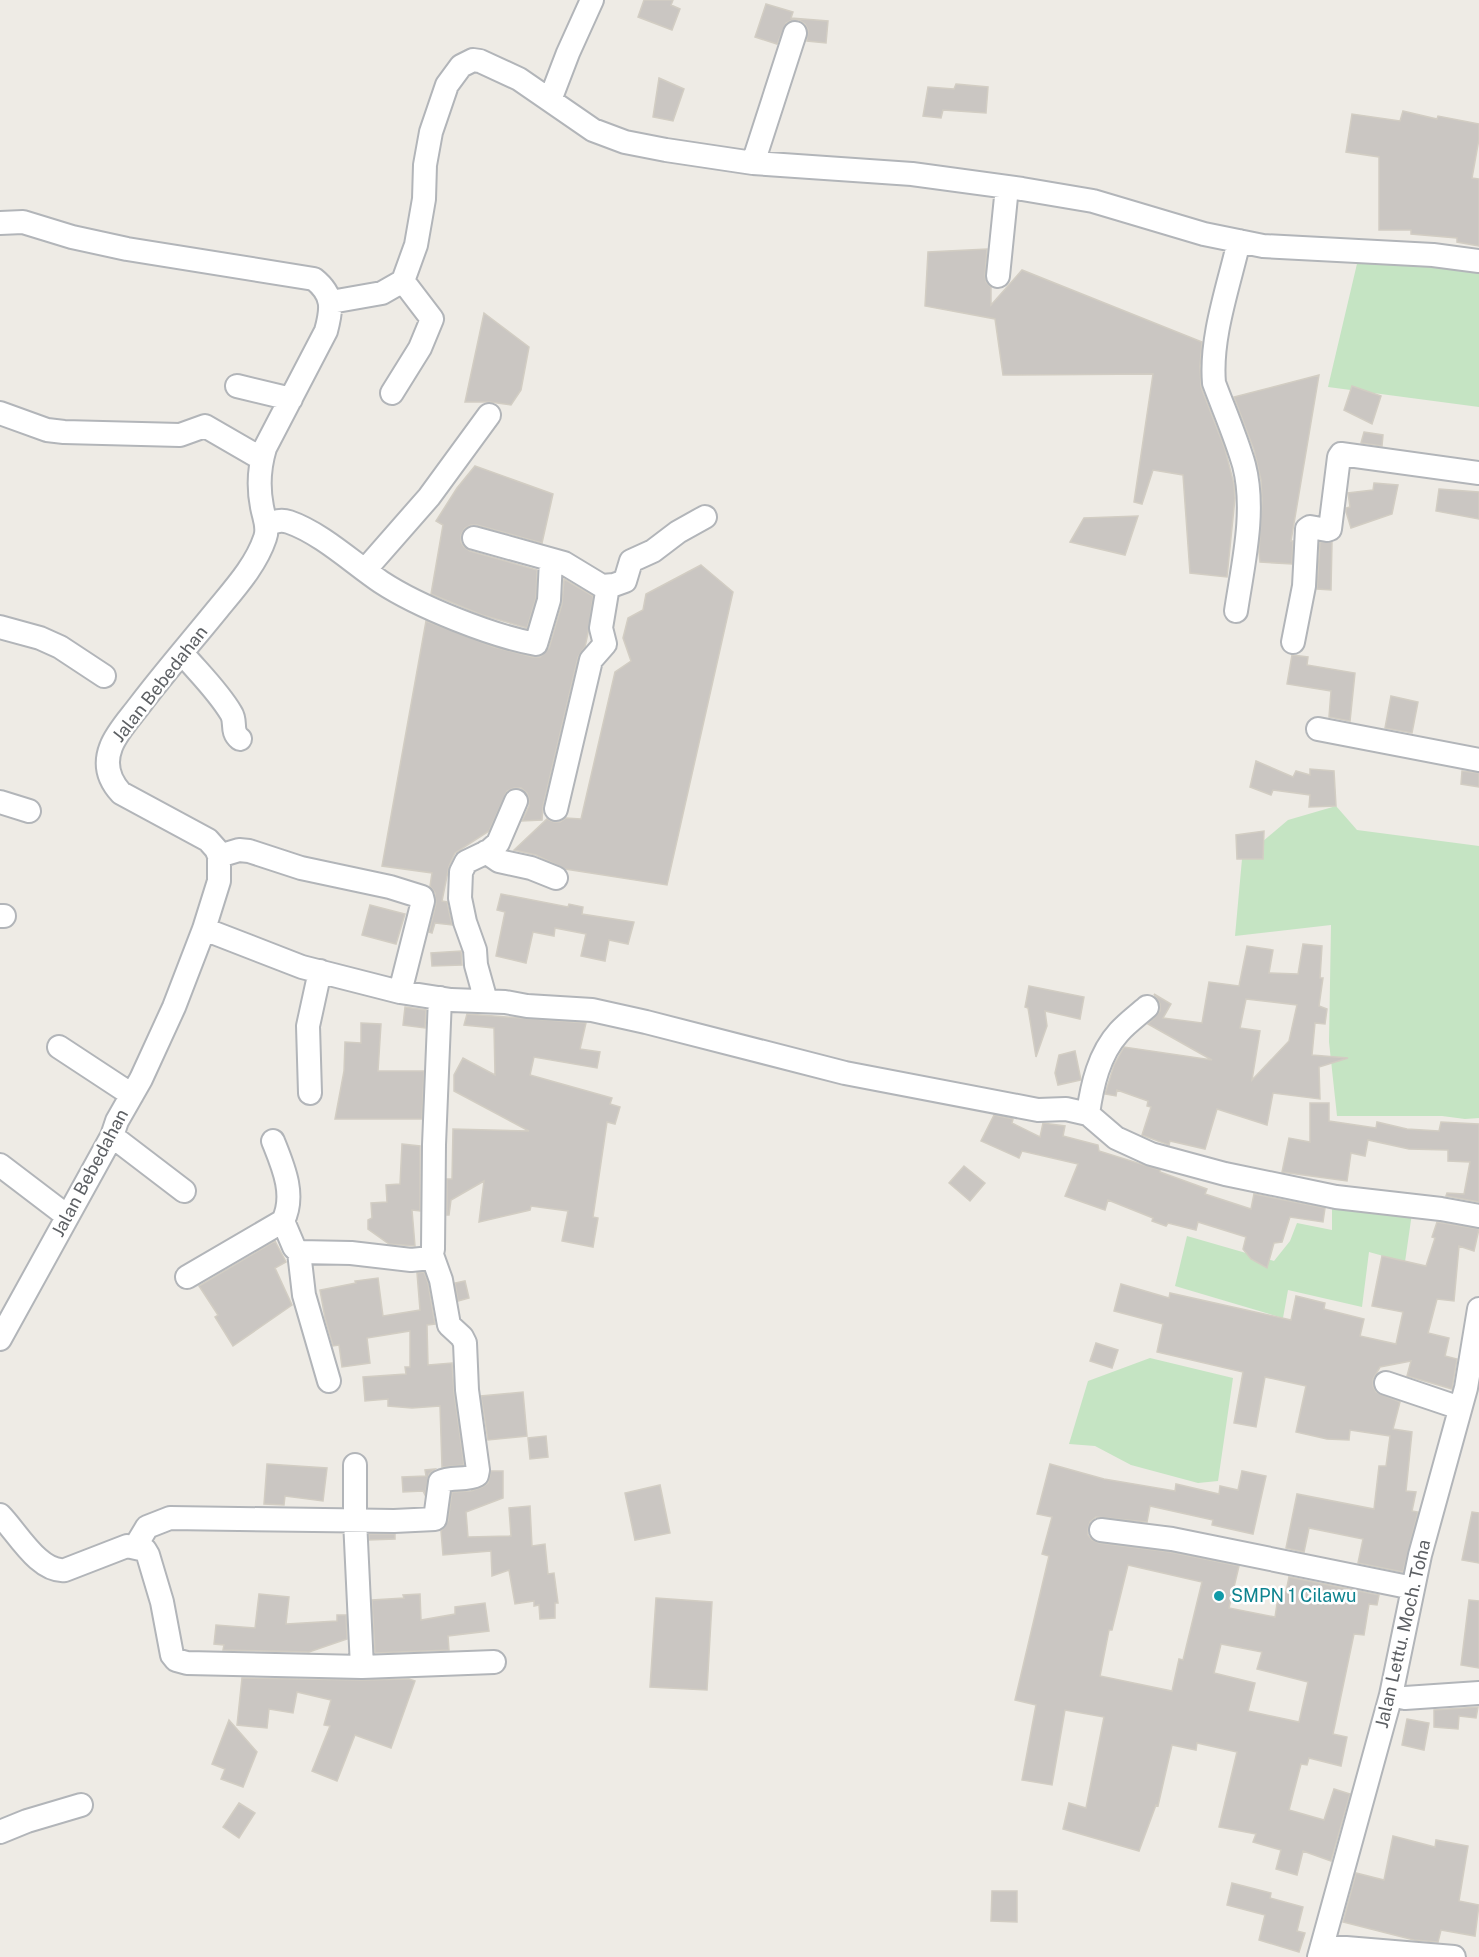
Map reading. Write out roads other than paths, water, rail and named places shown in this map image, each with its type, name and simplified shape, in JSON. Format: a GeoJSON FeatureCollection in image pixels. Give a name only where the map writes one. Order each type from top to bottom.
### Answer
{"type":"FeatureCollection","features":[{"type":"Feature","properties":{"kind":"street"},"geometry":{"type":"LineString","coordinates":[[550,100],[592,0]]}},
{"type":"Feature","properties":{"kind":"street"},"geometry":{"type":"LineString","coordinates":[[753,163],[795,33]]}},
{"type":"Feature","properties":{"kind":"street"},"geometry":{"type":"LineString","coordinates":[[0,223],[23,222],[72,237],[127,249],[314,279],[324,287],[331,302],[382,293],[403,282],[416,245],[424,199],[425,165],[431,132],[447,85],[453,75],[468,62],[480,62],[519,79],[593,130],[625,142],[753,163],[912,174],[1093,201],[1204,234],[1263,246],[1432,255],[1479,261]]}},
{"type":"Feature","properties":{"kind":"street"},"geometry":{"type":"LineString","coordinates":[[998,276],[1007,188]]}},
{"type":"Feature","properties":{"kind":"street"},"geometry":{"type":"LineString","coordinates":[[1236,611],[1247,533],[1248,499],[1244,466],[1214,383],[1213,369],[1216,340],[1239,241]]}},
{"type":"Feature","properties":{"kind":"street"},"geometry":{"type":"LineString","coordinates":[[392,393],[420,348],[432,319],[403,282]]}},
{"type":"Feature","properties":{"kind":"street","name":"Jalan Bebedahan"},"geometry":{"type":"LineString","coordinates":[[0,1339],[112,1136],[117,1121],[132,1095],[174,1007],[204,929],[219,881],[219,856],[208,840],[121,793],[112,784],[108,755],[111,745],[139,706],[240,583],[258,554],[266,536],[267,525],[262,507],[259,468],[265,448],[326,332],[331,302]]}},
{"type":"Feature","properties":{"kind":"street"},"geometry":{"type":"LineString","coordinates":[[237,386],[291,399]]}},
{"type":"Feature","properties":{"kind":"street"},"geometry":{"type":"LineString","coordinates":[[0,413],[47,429],[64,432],[180,435],[205,426],[262,459]]}},
{"type":"Feature","properties":{"kind":"street"},"geometry":{"type":"LineString","coordinates":[[365,570],[429,497],[489,415]]}},
{"type":"Feature","properties":{"kind":"street"},"geometry":{"type":"LineString","coordinates":[[1293,642],[1304,586],[1306,529],[1310,527],[1330,529],[1341,454],[1479,473]]}},
{"type":"Feature","properties":{"kind":"street"},"geometry":{"type":"LineString","coordinates":[[474,538],[571,566],[598,584],[608,586],[625,581],[631,561],[653,551],[678,532],[705,517]]}},
{"type":"Feature","properties":{"kind":"street"},"geometry":{"type":"LineString","coordinates":[[267,525],[280,520],[289,522],[325,542],[383,583],[418,602],[456,618],[524,642],[536,644],[549,600],[551,560]]}},
{"type":"Feature","properties":{"kind":"street"},"geometry":{"type":"LineString","coordinates":[[556,809],[592,656],[605,644],[601,628],[608,586]]}},
{"type":"Feature","properties":{"kind":"street"},"geometry":{"type":"LineString","coordinates":[[0,627],[40,638],[60,647],[104,676]]}},
{"type":"Feature","properties":{"kind":"street"},"geometry":{"type":"LineString","coordinates":[[182,653],[234,716],[234,730],[240,739]]}},
{"type":"Feature","properties":{"kind":"street"},"geometry":{"type":"LineString","coordinates":[[1318,729],[1479,760]]}},
{"type":"Feature","properties":{"kind":"street"},"geometry":{"type":"LineString","coordinates":[[486,1001],[476,965],[475,950],[465,922],[460,898],[461,872],[466,862],[498,843],[516,801]]}},
{"type":"Feature","properties":{"kind":"street"},"geometry":{"type":"LineString","coordinates":[[0,802],[29,811]]}},
{"type":"Feature","properties":{"kind":"street"},"geometry":{"type":"LineString","coordinates":[[219,856],[239,850],[249,851],[300,868],[390,887],[422,897],[423,901],[400,992]]}},
{"type":"Feature","properties":{"kind":"street"},"geometry":{"type":"LineString","coordinates":[[486,852],[496,860],[531,868],[556,878]]}},
{"type":"Feature","properties":{"kind":"street"},"geometry":{"type":"LineString","coordinates":[[204,929],[302,967],[400,992],[440,998],[592,1010],[845,1073],[1038,1110],[1066,1109],[1088,1114],[1116,1138],[1151,1154],[1225,1174],[1336,1197],[1442,1209],[1479,1216]]}},
{"type":"Feature","properties":{"kind":"street"},"geometry":{"type":"LineString","coordinates":[[310,1093],[308,1026],[320,971]]}},
{"type":"Feature","properties":{"kind":"street"},"geometry":{"type":"LineString","coordinates":[[135,1547],[147,1527],[170,1518],[434,1520],[437,1513],[440,1482],[445,1479],[477,1475],[477,1459],[467,1390],[465,1343],[449,1325],[441,1280],[432,1255],[440,998]]}},
{"type":"Feature","properties":{"kind":"street"},"geometry":{"type":"LineString","coordinates":[[1088,1114],[1104,1054],[1119,1032],[1147,1007]]}},
{"type":"Feature","properties":{"kind":"street"},"geometry":{"type":"LineString","coordinates":[[59,1047],[132,1095]]}},
{"type":"Feature","properties":{"kind":"street"},"geometry":{"type":"LineString","coordinates":[[112,1136],[184,1191]]}},
{"type":"Feature","properties":{"kind":"street"},"geometry":{"type":"LineString","coordinates":[[188,1277],[283,1221],[288,1207],[288,1187],[285,1170],[273,1141]]}},
{"type":"Feature","properties":{"kind":"street"},"geometry":{"type":"LineString","coordinates":[[0,1165],[67,1216]]}},
{"type":"Feature","properties":{"kind":"street"},"geometry":{"type":"LineString","coordinates":[[283,1221],[294,1247],[299,1252],[304,1295],[329,1381]]}},
{"type":"Feature","properties":{"kind":"street"},"geometry":{"type":"LineString","coordinates":[[299,1252],[351,1253],[411,1260],[431,1258],[432,1255]]}},
{"type":"Feature","properties":{"kind":"street","name":"Jalan Lettu. Moch. Toha"},"geometry":{"type":"LineString","coordinates":[[1320,1952],[1391,1695],[1413,1587],[1460,1408],[1479,1309]]}},
{"type":"Feature","properties":{"kind":"street"},"geometry":{"type":"LineString","coordinates":[[1386,1383],[1460,1408]]}},
{"type":"Feature","properties":{"kind":"street"},"geometry":{"type":"LineString","coordinates":[[355,1466],[355,1520],[362,1667]]}},
{"type":"Feature","properties":{"kind":"street"},"geometry":{"type":"LineString","coordinates":[[0,1515],[42,1564],[57,1571],[127,1546],[145,1550],[162,1602],[172,1655],[176,1660],[187,1663],[362,1667],[494,1662]]}},
{"type":"Feature","properties":{"kind":"street"},"geometry":{"type":"LineString","coordinates":[[1101,1530],[1172,1539],[1246,1556],[1413,1587]]}},
{"type":"Feature","properties":{"kind":"street"},"geometry":{"type":"LineString","coordinates":[[1391,1695],[1404,1698],[1479,1693]]}},
{"type":"Feature","properties":{"kind":"street"},"geometry":{"type":"LineString","coordinates":[[0,1832],[27,1821],[81,1805]]}},
{"type":"Feature","properties":{"kind":"street"},"geometry":{"type":"LineString","coordinates":[[1320,1952],[1454,1957]]}},
{"type":"Feature","properties":{"kind":"place","name":"SMPN 1 Cilawu"},"geometry":{"type":"Point","coordinates":[1219,1596]}}]}
